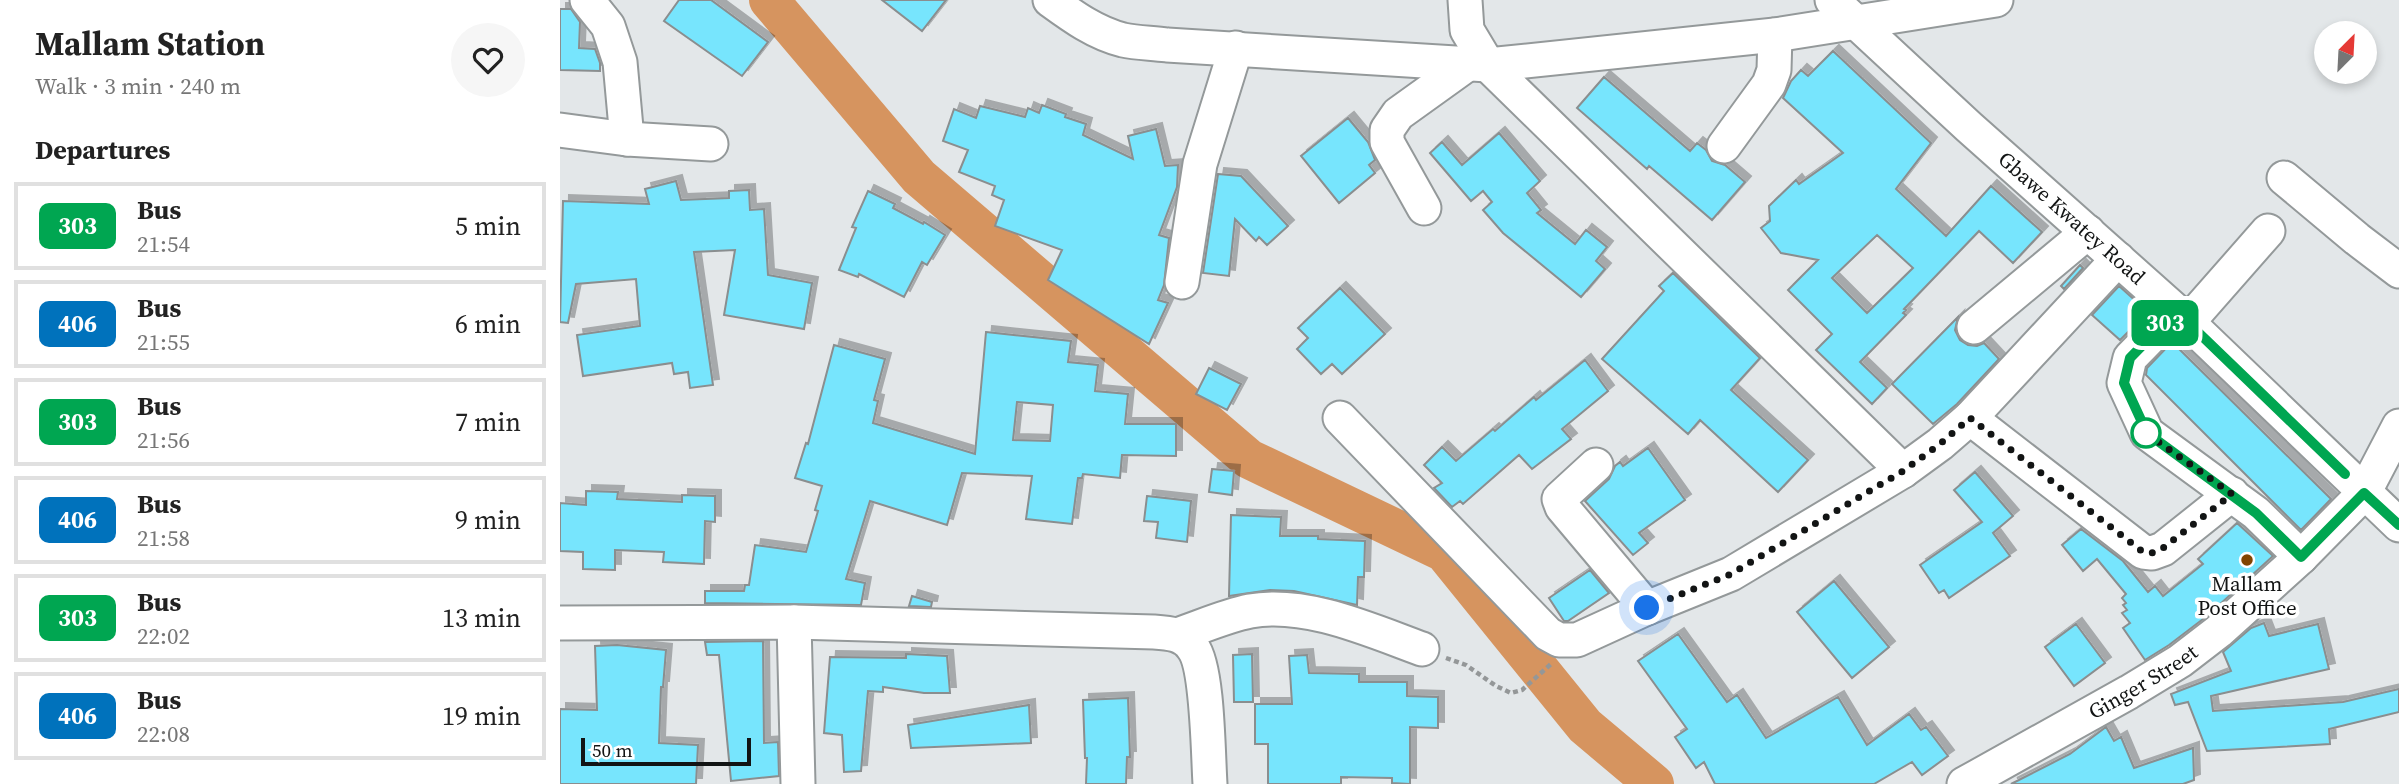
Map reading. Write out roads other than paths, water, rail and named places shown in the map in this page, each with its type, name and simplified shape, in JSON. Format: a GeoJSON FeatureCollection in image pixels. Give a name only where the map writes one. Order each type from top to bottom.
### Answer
{"type":"FeatureCollection","features":[{"type":"Feature","properties":{"kind":"street"},"geometry":{"type":"LineString","coordinates":[[587,0],[608,26],[620,62],[627,139]]}},
{"type":"Feature","properties":{"kind":"street"},"geometry":{"type":"LineString","coordinates":[[1050,0],[1102,33],[1124,40],[1479,64],[1775,35],[1842,10],[1996,0]]}},
{"type":"Feature","properties":{"kind":"street"},"geometry":{"type":"LineString","coordinates":[[1465,0],[1466,30],[1479,64],[1903,471]]}},
{"type":"Feature","properties":{"kind":"street","name":"Gbawe Kwatey Road"},"geometry":{"type":"LineString","coordinates":[[1842,10],[2182,317],[2399,525]]}},
{"type":"Feature","properties":{"kind":"street"},"geometry":{"type":"LineString","coordinates":[[1724,146],[1769,84],[1774,70],[1775,35]]}},
{"type":"Feature","properties":{"kind":"street"},"geometry":{"type":"LineString","coordinates":[[1182,282],[1200,164],[1236,48]]}},
{"type":"Feature","properties":{"kind":"street"},"geometry":{"type":"LineString","coordinates":[[1424,208],[1387,142],[1387,131],[1398,114],[1479,64]]}},
{"type":"Feature","properties":{"kind":"street"},"geometry":{"type":"LineString","coordinates":[[560,130],[627,139],[711,144]]}},
{"type":"Feature","properties":{"kind":"street"},"geometry":{"type":"LineString","coordinates":[[2284,178],[2399,271]]}},
{"type":"Feature","properties":{"kind":"street"},"geometry":{"type":"LineString","coordinates":[[2268,231],[2182,317],[2130,358],[2124,383],[2147,433],[2256,513],[2301,557]]}},
{"type":"Feature","properties":{"kind":"street"},"geometry":{"type":"LineString","coordinates":[[1974,327],[2088,232]]}},
{"type":"Feature","properties":{"kind":"street"},"geometry":{"type":"LineString","coordinates":[[1340,418],[1548,634],[1559,640],[1577,640],[1731,574],[1903,471],[1970,418],[2118,259]]}},
{"type":"Feature","properties":{"kind":"street"},"geometry":{"type":"LineString","coordinates":[[1970,418],[2143,552],[2152,553],[2163,548],[2232,494]]}},
{"type":"Feature","properties":{"kind":"street","name":"Ginger Street"},"geometry":{"type":"LineString","coordinates":[[1964,784],[2129,692],[2180,661],[2220,631],[2301,557],[2364,493],[2399,426]]}},
{"type":"Feature","properties":{"kind":"street"},"geometry":{"type":"LineString","coordinates":[[1596,465],[1559,499],[1562,507],[1647,608]]}},
{"type":"Feature","properties":{"kind":"street"},"geometry":{"type":"LineString","coordinates":[[560,623],[794,622],[1140,631],[1177,635],[1247,611],[1313,612],[1422,649]]}},
{"type":"Feature","properties":{"kind":"street"},"geometry":{"type":"LineString","coordinates":[[794,622],[798,784]]}},
{"type":"Feature","properties":{"kind":"street"},"geometry":{"type":"LineString","coordinates":[[1177,635],[1192,646],[1202,664],[1210,784]]}},
{"type":"Feature","properties":{"kind":"waterway"},"geometry":{"type":"LineString","coordinates":[[769,0],[919,177],[1249,459],[1444,552],[1585,726],[1654,784]]}},
{"type":"Feature","properties":{"kind":"place","name":"Mallam Post Office"},"geometry":{"type":"Point","coordinates":[2247,560]}}]}
